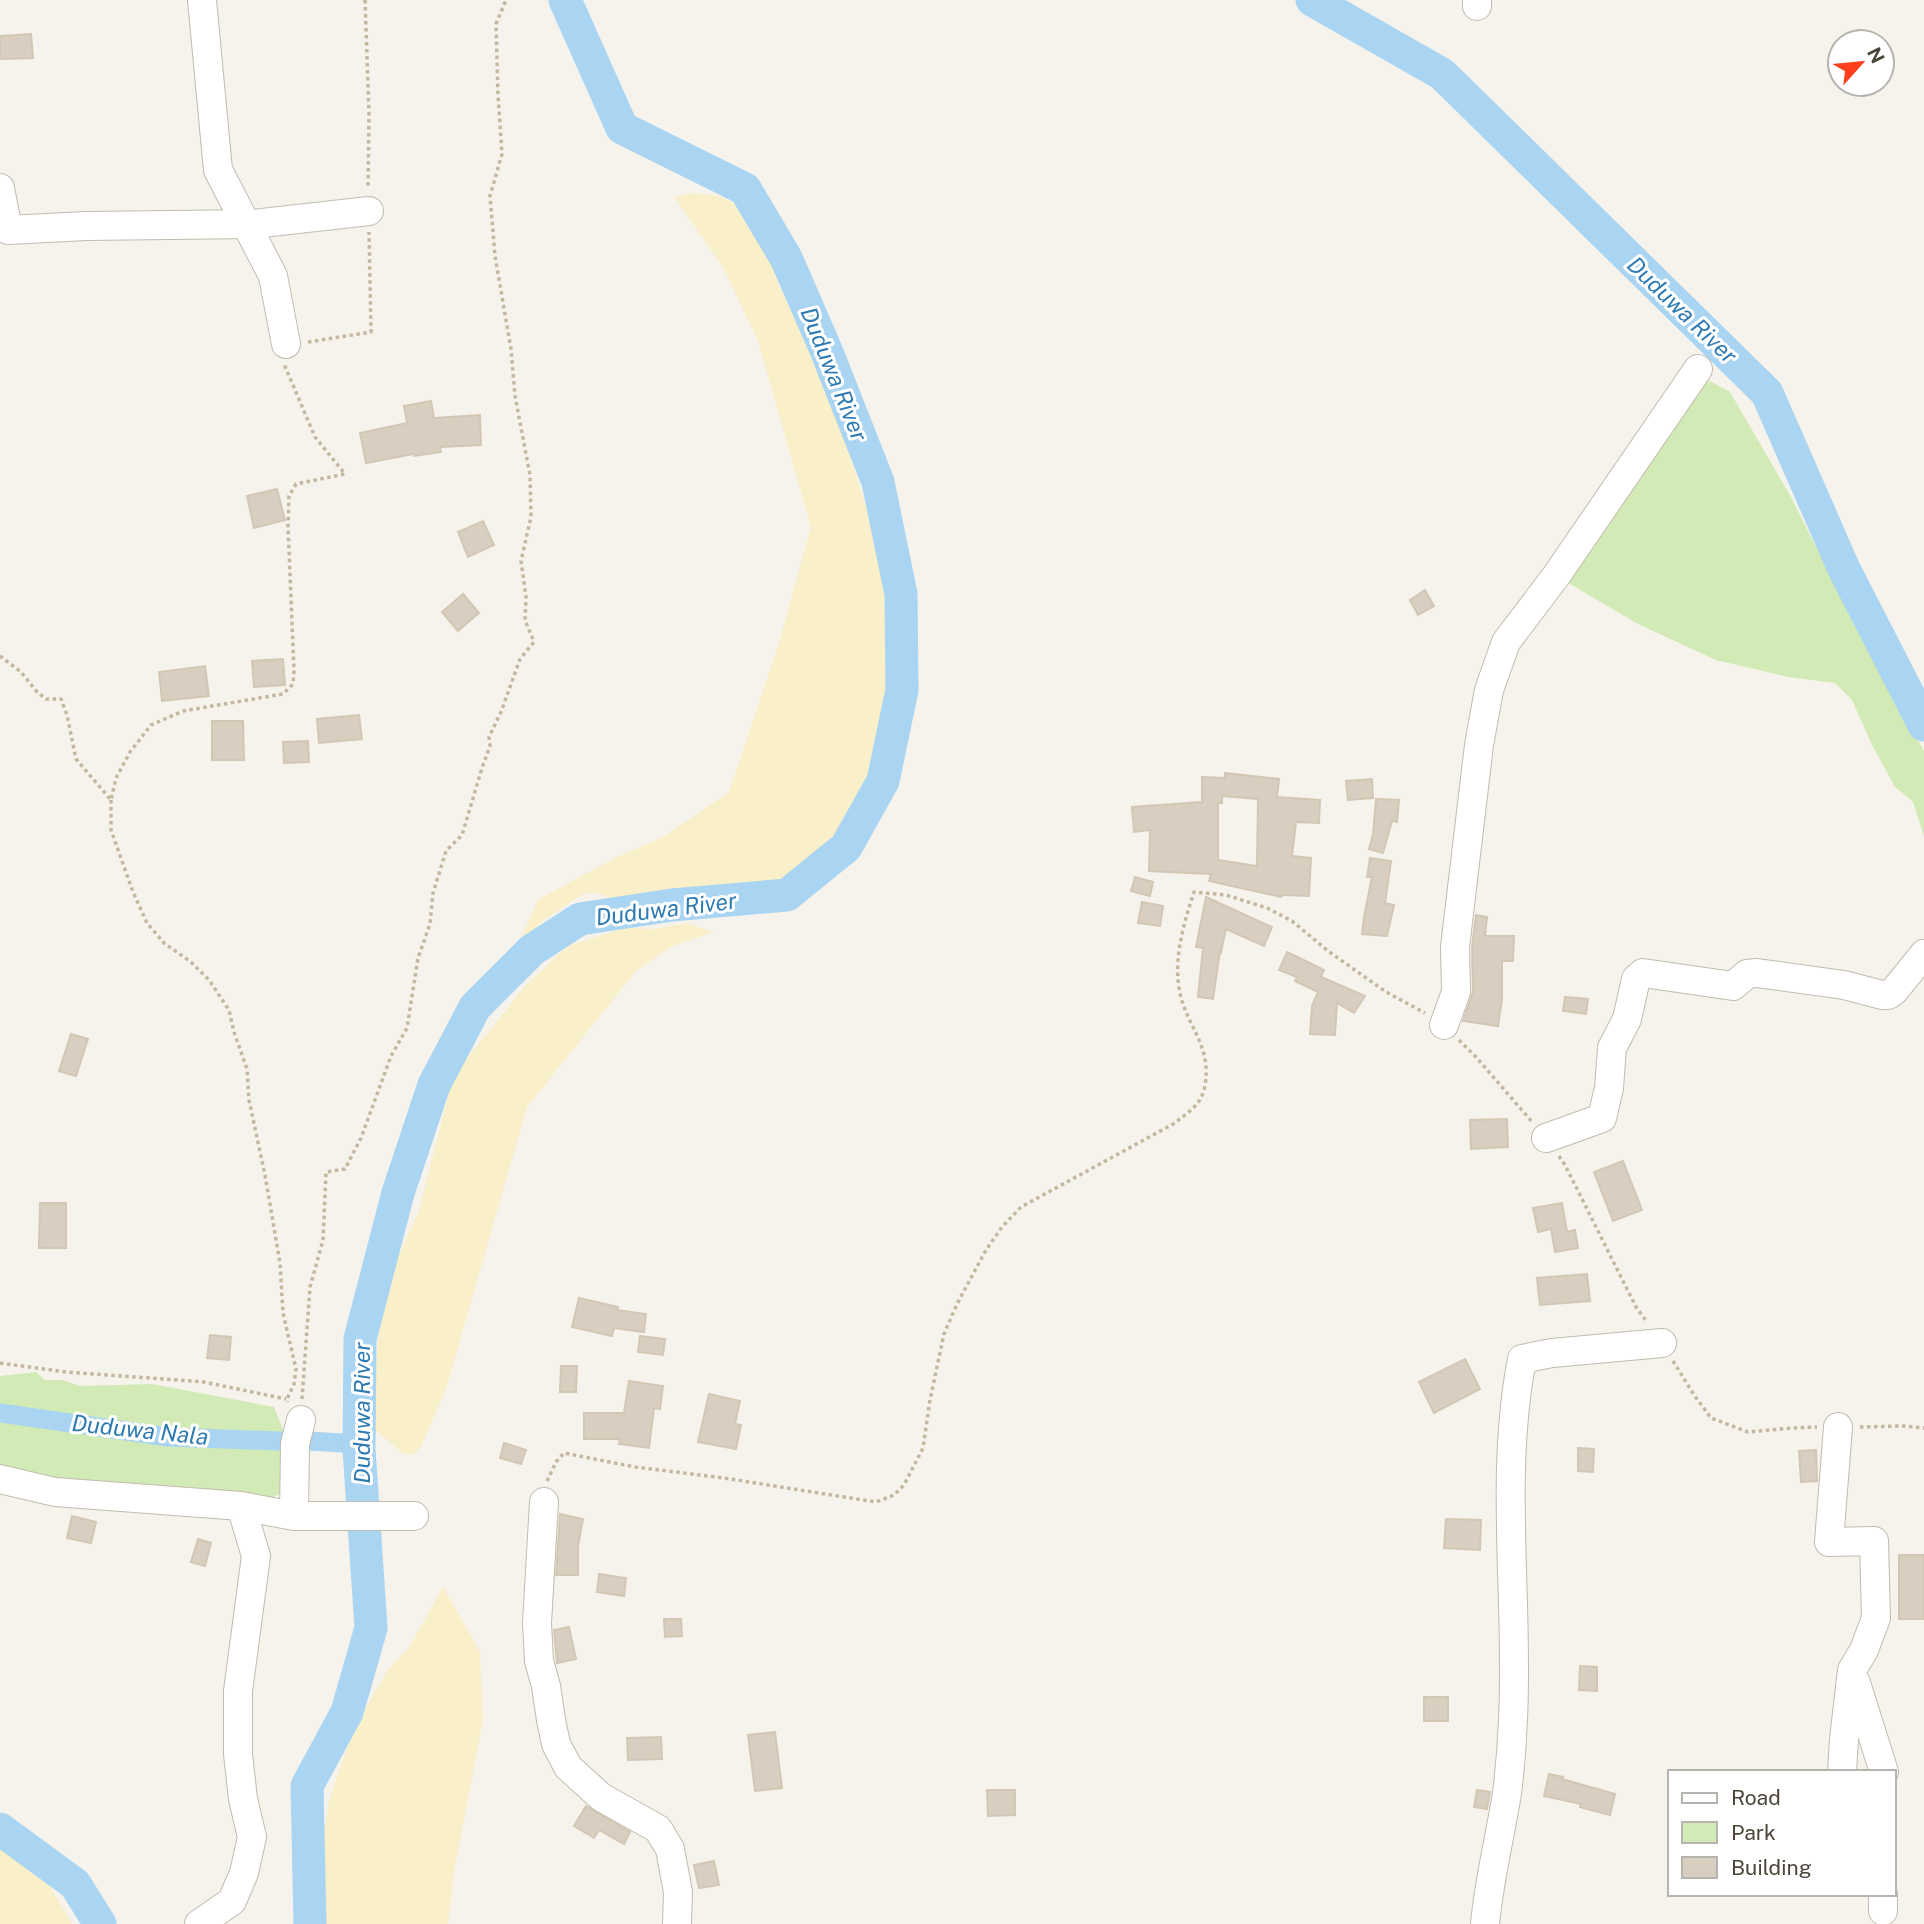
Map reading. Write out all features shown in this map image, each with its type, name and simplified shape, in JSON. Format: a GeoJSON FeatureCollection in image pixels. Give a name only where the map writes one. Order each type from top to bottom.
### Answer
{"type":"FeatureCollection","features":[{"type":"Feature","properties":{"kind":"street"},"geometry":{"type":"LineString","coordinates":[[202,0],[218,170],[273,276],[286,344]]}},
{"type":"Feature","properties":{"kind":"street"},"geometry":{"type":"LineString","coordinates":[[0,188],[8,230],[247,224],[369,211]]}},
{"type":"Feature","properties":{"kind":"street"},"geometry":{"type":"LineString","coordinates":[[1444,1025],[1456,992],[1455,947],[1479,745],[1489,690],[1506,642],[1698,369]]}},
{"type":"Feature","properties":{"kind":"street"},"geometry":{"type":"LineString","coordinates":[[1546,1138],[1602,1118],[1609,1088],[1612,1048],[1627,1019],[1636,979],[1643,973],[1733,986],[1747,974],[1757,973],[1844,985],[1888,995],[1894,992],[1924,954]]}},
{"type":"Feature","properties":{"kind":"street"},"geometry":{"type":"LineString","coordinates":[[1485,1924],[1487,1897],[1507,1792],[1513,1718],[1512,1469],[1514,1420],[1522,1359],[1552,1353],[1662,1343]]}},
{"type":"Feature","properties":{"kind":"street"},"geometry":{"type":"LineString","coordinates":[[294,1410],[294,1516]]}},
{"type":"Feature","properties":{"kind":"street"},"geometry":{"type":"LineString","coordinates":[[1838,1427],[1829,1542],[1874,1541],[1876,1618],[1864,1650],[1852,1670],[1842,1770]]}},
{"type":"Feature","properties":{"kind":"street"},"geometry":{"type":"LineString","coordinates":[[0,1479],[55,1492],[241,1506],[294,1516],[414,1516]]}},
{"type":"Feature","properties":{"kind":"street"},"geometry":{"type":"LineString","coordinates":[[544,1502],[537,1623],[539,1661],[556,1744],[568,1767],[601,1797],[658,1829],[670,1849],[678,1892],[677,1924]]}},
{"type":"Feature","properties":{"kind":"street"},"geometry":{"type":"LineString","coordinates":[[200,1924],[232,1901],[244,1873],[252,1837],[243,1798],[238,1754],[238,1691],[256,1556],[241,1506]]}},
{"type":"Feature","properties":{"kind":"street"},"geometry":{"type":"LineString","coordinates":[[1852,1670],[1883,1770]]}},
{"type":"Feature","properties":{"kind":"path"},"geometry":{"type":"LineString","coordinates":[[294,1410],[296,1369],[283,1312],[279,1263],[265,1175],[249,1101],[247,1069],[229,1010],[209,980],[191,962],[164,943],[147,923],[111,830],[111,800],[116,778],[130,752],[151,725],[183,711],[283,694],[293,684],[289,496],[296,484],[345,474],[315,437],[275,345],[371,332],[365,0]]}},
{"type":"Feature","properties":{"kind":"path"},"geometry":{"type":"LineString","coordinates":[[294,1410],[310,1287],[323,1240],[326,1172],[345,1169],[361,1138],[391,1056],[407,1028],[418,958],[430,923],[433,893],[446,851],[462,835],[490,746],[489,737],[520,659],[534,642],[525,620],[526,597],[521,561],[531,517],[530,475],[515,396],[490,196],[502,154],[496,24],[506,0]]}},
{"type":"Feature","properties":{"kind":"path"},"geometry":{"type":"LineString","coordinates":[[0,656],[21,672],[46,699],[61,699],[76,759],[111,800]]}},
{"type":"Feature","properties":{"kind":"path"},"geometry":{"type":"LineString","coordinates":[[544,1502],[548,1477],[555,1462],[564,1453],[635,1467],[876,1502],[894,1495],[904,1485],[923,1448],[944,1334],[972,1275],[1002,1227],[1021,1207],[1175,1123],[1197,1105],[1204,1091],[1207,1071],[1203,1048],[1179,990],[1177,963],[1183,926],[1194,892],[1226,895],[1267,908],[1292,921],[1328,951],[1386,992],[1444,1025],[1476,1057],[1546,1138],[1565,1165],[1636,1307],[1711,1418],[1748,1432],[1793,1428],[1924,1428]]}},
{"type":"Feature","properties":{"kind":"path"},"geometry":{"type":"LineString","coordinates":[[0,1363],[66,1372],[204,1382],[294,1410]]}},
{"type":"Feature","properties":{"kind":"green space"},"geometry":{"type":"Polygon","coordinates":[[[1699,375],[1730,392],[1791,497],[1850,615],[1924,751],[1924,836],[1913,802],[1895,787],[1852,700],[1835,683],[1788,677],[1716,660],[1638,624],[1560,578],[1699,375]]]}},
{"type":"Feature","properties":{"kind":"green space"},"geometry":{"type":"Polygon","coordinates":[[[36,1372],[45,1380],[63,1380],[80,1386],[152,1384],[274,1407],[304,1483],[271,1498],[102,1492],[0,1471],[0,1376],[36,1372]]]}},
{"type":"Feature","properties":{"kind":"sand"},"geometry":{"type":"Polygon","coordinates":[[[689,193],[720,196],[740,206],[757,222],[779,286],[829,386],[848,438],[851,460],[876,538],[887,589],[894,644],[890,703],[884,733],[876,759],[842,828],[806,873],[785,881],[745,888],[699,887],[676,893],[616,900],[595,892],[581,895],[544,920],[517,946],[539,899],[615,858],[663,837],[729,792],[779,643],[811,527],[758,341],[724,269],[675,198],[689,193]]]}},
{"type":"Feature","properties":{"kind":"sand"},"geometry":{"type":"Polygon","coordinates":[[[686,923],[713,932],[671,947],[636,971],[527,1107],[446,1389],[421,1446],[416,1453],[402,1453],[374,1428],[368,1406],[375,1376],[382,1292],[419,1211],[453,1076],[525,986],[568,946],[625,928],[656,929],[686,923]]]}},
{"type":"Feature","properties":{"kind":"sand"},"geometry":{"type":"Polygon","coordinates":[[[443,1587],[480,1652],[483,1720],[454,1872],[448,1924],[326,1924],[319,1861],[330,1797],[355,1726],[388,1670],[410,1646],[443,1587]]]}},
{"type":"Feature","properties":{"kind":"sand"},"geometry":{"type":"Polygon","coordinates":[[[0,1849],[48,1883],[72,1924],[0,1924],[0,1849]]]}},
{"type":"Feature","properties":{"kind":"building"},"geometry":{"type":"Polygon","coordinates":[[[31,34],[33,58],[0,59],[0,36],[31,34]]]}},
{"type":"Feature","properties":{"kind":"building"},"geometry":{"type":"Polygon","coordinates":[[[431,401],[434,418],[480,415],[481,445],[440,447],[441,452],[366,463],[360,433],[407,423],[404,406],[431,401]]]}},
{"type":"Feature","properties":{"kind":"building"},"geometry":{"type":"Polygon","coordinates":[[[277,489],[285,520],[254,528],[247,496],[277,489]]]}},
{"type":"Feature","properties":{"kind":"building"},"geometry":{"type":"Polygon","coordinates":[[[483,521],[494,545],[468,557],[458,532],[483,521]]]}},
{"type":"Feature","properties":{"kind":"building"},"geometry":{"type":"Polygon","coordinates":[[[1425,590],[1434,606],[1418,615],[1410,600],[1425,590]]]}},
{"type":"Feature","properties":{"kind":"building"},"geometry":{"type":"Polygon","coordinates":[[[463,594],[479,613],[458,631],[442,612],[463,594]]]}},
{"type":"Feature","properties":{"kind":"building"},"geometry":{"type":"Polygon","coordinates":[[[283,659],[285,685],[254,687],[252,661],[283,659]]]}},
{"type":"Feature","properties":{"kind":"building"},"geometry":{"type":"Polygon","coordinates":[[[205,666],[209,696],[162,701],[159,672],[205,666]]]}},
{"type":"Feature","properties":{"kind":"building"},"geometry":{"type":"Polygon","coordinates":[[[359,715],[362,739],[319,743],[317,719],[359,715]]]}},
{"type":"Feature","properties":{"kind":"building"},"geometry":{"type":"Polygon","coordinates":[[[212,721],[243,721],[244,760],[212,760],[212,721]]]}},
{"type":"Feature","properties":{"kind":"building"},"geometry":{"type":"Polygon","coordinates":[[[308,741],[309,762],[284,763],[283,742],[308,741]]]}},
{"type":"Feature","properties":{"kind":"building"},"geometry":{"type":"Polygon","coordinates":[[[1225,773],[1279,779],[1277,797],[1320,800],[1319,823],[1296,822],[1292,856],[1311,858],[1309,896],[1281,897],[1209,881],[1211,874],[1149,871],[1150,830],[1134,832],[1132,807],[1202,802],[1202,777],[1225,778],[1225,773]],[[1222,796],[1222,803],[1218,803],[1218,860],[1257,866],[1258,799],[1222,796]]]}},
{"type":"Feature","properties":{"kind":"building"},"geometry":{"type":"Polygon","coordinates":[[[1372,779],[1373,798],[1348,800],[1346,781],[1372,779]]]}},
{"type":"Feature","properties":{"kind":"building"},"geometry":{"type":"Polygon","coordinates":[[[1376,799],[1399,800],[1397,822],[1392,821],[1383,853],[1369,849],[1376,799]]]}},
{"type":"Feature","properties":{"kind":"building"},"geometry":{"type":"Polygon","coordinates":[[[1370,858],[1391,861],[1385,903],[1394,905],[1387,936],[1362,934],[1372,877],[1367,877],[1370,858]]]}},
{"type":"Feature","properties":{"kind":"building"},"geometry":{"type":"Polygon","coordinates":[[[1135,877],[1153,882],[1150,896],[1131,891],[1135,877]]]}},
{"type":"Feature","properties":{"kind":"building"},"geometry":{"type":"Polygon","coordinates":[[[1206,897],[1272,927],[1264,946],[1226,929],[1213,999],[1198,997],[1203,948],[1196,947],[1206,897]]]}},
{"type":"Feature","properties":{"kind":"building"},"geometry":{"type":"Polygon","coordinates":[[[1142,902],[1163,906],[1160,926],[1138,923],[1142,902]]]}},
{"type":"Feature","properties":{"kind":"building"},"geometry":{"type":"Polygon","coordinates":[[[1476,915],[1487,917],[1485,936],[1514,936],[1513,961],[1502,961],[1502,999],[1498,1026],[1463,1021],[1473,992],[1472,948],[1476,915]]]}},
{"type":"Feature","properties":{"kind":"building"},"geometry":{"type":"Polygon","coordinates":[[[1287,952],[1324,970],[1321,977],[1365,996],[1354,1013],[1337,1003],[1335,1035],[1310,1034],[1312,1006],[1318,992],[1295,981],[1297,977],[1279,970],[1287,952]]]}},
{"type":"Feature","properties":{"kind":"building"},"geometry":{"type":"Polygon","coordinates":[[[1565,997],[1588,999],[1586,1014],[1563,1011],[1565,997]]]}},
{"type":"Feature","properties":{"kind":"building"},"geometry":{"type":"Polygon","coordinates":[[[71,1034],[88,1039],[76,1076],[59,1071],[71,1034]]]}},
{"type":"Feature","properties":{"kind":"building"},"geometry":{"type":"Polygon","coordinates":[[[1507,1119],[1508,1147],[1471,1149],[1470,1120],[1507,1119]]]}},
{"type":"Feature","properties":{"kind":"building"},"geometry":{"type":"Polygon","coordinates":[[[1623,1161],[1642,1210],[1613,1221],[1594,1172],[1623,1161]]]}},
{"type":"Feature","properties":{"kind":"building"},"geometry":{"type":"Polygon","coordinates":[[[40,1203],[66,1203],[66,1248],[39,1248],[40,1203]]]}},
{"type":"Feature","properties":{"kind":"building"},"geometry":{"type":"Polygon","coordinates":[[[1562,1203],[1567,1232],[1575,1230],[1578,1248],[1555,1252],[1551,1229],[1538,1232],[1533,1208],[1562,1203]]]}},
{"type":"Feature","properties":{"kind":"building"},"geometry":{"type":"Polygon","coordinates":[[[1587,1274],[1590,1301],[1540,1305],[1537,1278],[1587,1274]]]}},
{"type":"Feature","properties":{"kind":"building"},"geometry":{"type":"Polygon","coordinates":[[[579,1298],[618,1307],[617,1310],[646,1314],[644,1332],[614,1328],[612,1336],[572,1327],[579,1298]]]}},
{"type":"Feature","properties":{"kind":"building"},"geometry":{"type":"Polygon","coordinates":[[[210,1335],[231,1337],[229,1360],[207,1358],[210,1335]]]}},
{"type":"Feature","properties":{"kind":"building"},"geometry":{"type":"Polygon","coordinates":[[[640,1336],[665,1339],[663,1355],[638,1352],[640,1336]]]}},
{"type":"Feature","properties":{"kind":"building"},"geometry":{"type":"Polygon","coordinates":[[[1465,1359],[1480,1389],[1434,1413],[1419,1382],[1465,1359]]]}},
{"type":"Feature","properties":{"kind":"building"},"geometry":{"type":"Polygon","coordinates":[[[561,1366],[577,1366],[576,1392],[560,1392],[561,1366]]]}},
{"type":"Feature","properties":{"kind":"building"},"geometry":{"type":"Polygon","coordinates":[[[629,1381],[663,1386],[660,1409],[654,1408],[649,1448],[619,1444],[620,1439],[584,1439],[584,1413],[624,1413],[629,1381]]]}},
{"type":"Feature","properties":{"kind":"building"},"geometry":{"type":"Polygon","coordinates":[[[709,1394],[740,1401],[735,1424],[741,1425],[736,1449],[698,1442],[709,1394]]]}},
{"type":"Feature","properties":{"kind":"building"},"geometry":{"type":"Polygon","coordinates":[[[504,1443],[526,1450],[521,1464],[500,1458],[504,1443]]]}},
{"type":"Feature","properties":{"kind":"building"},"geometry":{"type":"Polygon","coordinates":[[[1578,1448],[1594,1449],[1593,1472],[1578,1471],[1578,1448]]]}},
{"type":"Feature","properties":{"kind":"building"},"geometry":{"type":"Polygon","coordinates":[[[1816,1450],[1817,1481],[1801,1482],[1799,1451],[1816,1450]]]}},
{"type":"Feature","properties":{"kind":"building"},"geometry":{"type":"Polygon","coordinates":[[[560,1514],[583,1519],[578,1546],[578,1575],[556,1575],[560,1514]]]}},
{"type":"Feature","properties":{"kind":"building"},"geometry":{"type":"Polygon","coordinates":[[[72,1516],[96,1522],[91,1543],[67,1538],[72,1516]]]}},
{"type":"Feature","properties":{"kind":"building"},"geometry":{"type":"Polygon","coordinates":[[[1446,1519],[1481,1520],[1480,1550],[1444,1548],[1446,1519]]]}},
{"type":"Feature","properties":{"kind":"building"},"geometry":{"type":"Polygon","coordinates":[[[198,1539],[211,1543],[205,1566],[191,1562],[198,1539]]]}},
{"type":"Feature","properties":{"kind":"building"},"geometry":{"type":"Polygon","coordinates":[[[1899,1555],[1924,1555],[1924,1619],[1899,1619],[1899,1555]]]}},
{"type":"Feature","properties":{"kind":"building"},"geometry":{"type":"Polygon","coordinates":[[[599,1574],[626,1578],[624,1596],[597,1592],[599,1574]]]}},
{"type":"Feature","properties":{"kind":"building"},"geometry":{"type":"Polygon","coordinates":[[[664,1619],[681,1619],[682,1636],[665,1637],[664,1619]]]}},
{"type":"Feature","properties":{"kind":"building"},"geometry":{"type":"Polygon","coordinates":[[[569,1627],[576,1659],[557,1663],[554,1630],[569,1627]]]}},
{"type":"Feature","properties":{"kind":"building"},"geometry":{"type":"Polygon","coordinates":[[[1580,1666],[1597,1667],[1597,1691],[1579,1690],[1580,1666]]]}},
{"type":"Feature","properties":{"kind":"building"},"geometry":{"type":"Polygon","coordinates":[[[1424,1697],[1448,1697],[1448,1721],[1424,1721],[1424,1697]]]}},
{"type":"Feature","properties":{"kind":"building"},"geometry":{"type":"Polygon","coordinates":[[[775,1732],[782,1788],[755,1791],[748,1735],[775,1732]]]}},
{"type":"Feature","properties":{"kind":"building"},"geometry":{"type":"Polygon","coordinates":[[[661,1737],[662,1759],[628,1760],[627,1738],[661,1737]]]}},
{"type":"Feature","properties":{"kind":"building"},"geometry":{"type":"Polygon","coordinates":[[[1549,1774],[1615,1794],[1610,1815],[1580,1807],[1581,1804],[1544,1796],[1549,1774]]]}},
{"type":"Feature","properties":{"kind":"building"},"geometry":{"type":"Polygon","coordinates":[[[987,1790],[1015,1790],[1015,1815],[988,1816],[987,1790]]]}},
{"type":"Feature","properties":{"kind":"building"},"geometry":{"type":"Polygon","coordinates":[[[1477,1790],[1490,1792],[1487,1809],[1474,1807],[1477,1790]]]}},
{"type":"Feature","properties":{"kind":"building"},"geometry":{"type":"Polygon","coordinates":[[[586,1806],[630,1832],[624,1844],[599,1830],[594,1838],[574,1826],[586,1806]]]}},
{"type":"Feature","properties":{"kind":"building"},"geometry":{"type":"Polygon","coordinates":[[[714,1861],[719,1885],[699,1888],[694,1865],[714,1861]]]}},
{"type":"Feature","properties":{"kind":"waterway","name":"Duduwa River"},"geometry":{"type":"LineString","coordinates":[[310,1924],[307,1786],[347,1712],[371,1628],[359,1449],[360,1339],[398,1193],[434,1085],[475,1007],[532,950],[580,919],[672,905],[787,895],[846,847],[883,781],[902,690],[901,594],[878,482],[786,258],[745,189],[622,128],[565,0]]}},
{"type":"Feature","properties":{"kind":"waterway","name":"Duduwa River"},"geometry":{"type":"LineString","coordinates":[[1312,0],[1442,74],[1767,393],[1844,569],[1924,725]]}},
{"type":"Feature","properties":{"kind":"waterway","name":"Duduwa Nala"},"geometry":{"type":"LineString","coordinates":[[0,1413],[168,1437],[280,1441]]}},
{"type":"Feature","properties":{"kind":"waterway","name":"Duduwa Nala"},"geometry":{"type":"LineString","coordinates":[[308,1441],[343,1443],[359,1449]]}},
{"type":"Feature","properties":{"kind":"waterway","name":"Duduwa River"},"geometry":{"type":"LineString","coordinates":[[0,1829],[75,1884],[100,1924]]}}]}
